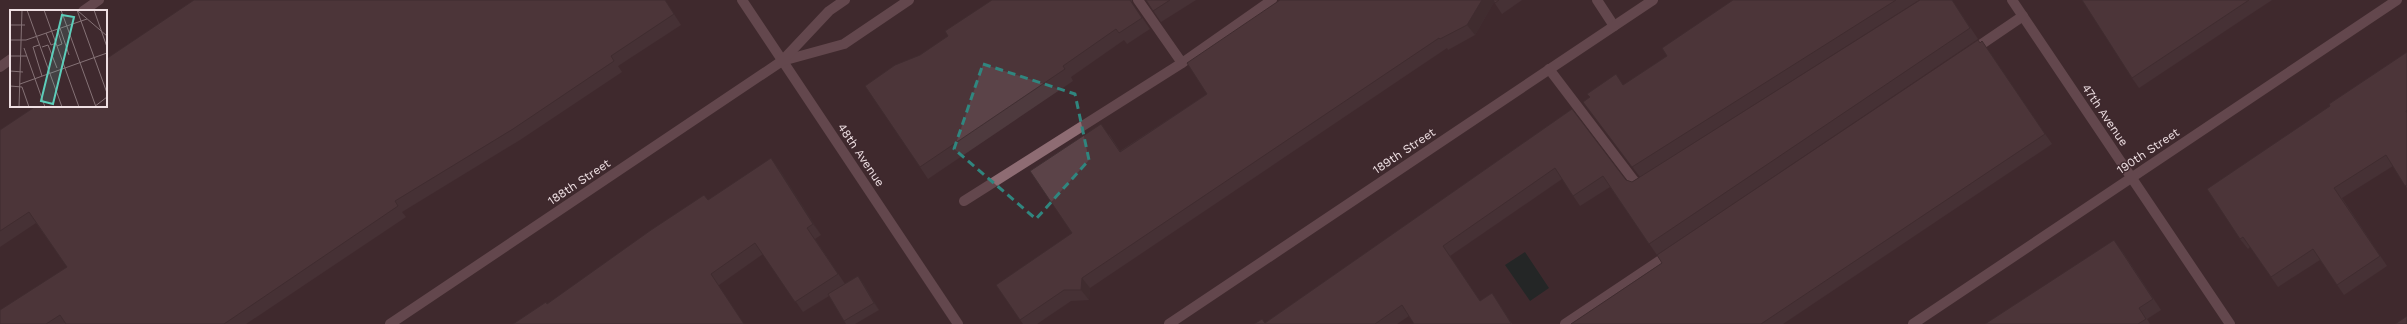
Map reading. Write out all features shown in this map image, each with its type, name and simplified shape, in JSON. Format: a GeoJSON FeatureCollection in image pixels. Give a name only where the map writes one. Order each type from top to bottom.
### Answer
{"type":"FeatureCollection","features":[{"type":"Feature","properties":{"kind":"street"},"geometry":{"type":"LineString","coordinates":[[84,10],[99,0]]}},
{"type":"Feature","properties":{"kind":"street","name":"48th Avenue"},"geometry":{"type":"LineString","coordinates":[[742,0],[958,324]]}},
{"type":"Feature","properties":{"kind":"street","name":"188th Street"},"geometry":{"type":"LineString","coordinates":[[390,324],[782,61],[829,11],[845,0]]}},
{"type":"Feature","properties":{"kind":"street","name":"188th Street"},"geometry":{"type":"LineString","coordinates":[[782,61],[844,44],[909,0]]}},
{"type":"Feature","properties":{"kind":"street"},"geometry":{"type":"LineString","coordinates":[[1138,0],[1182,63]]}},
{"type":"Feature","properties":{"kind":"street"},"geometry":{"type":"LineString","coordinates":[[964,201],[1182,63],[1272,0]]}},
{"type":"Feature","properties":{"kind":"street"},"geometry":{"type":"LineString","coordinates":[[1597,0],[1614,26]]}},
{"type":"Feature","properties":{"kind":"street","name":"189th Street"},"geometry":{"type":"LineString","coordinates":[[1169,324],[1653,0]]}},
{"type":"Feature","properties":{"kind":"street","name":"47th Avenue"},"geometry":{"type":"LineString","coordinates":[[2012,0],[2230,324]]}},
{"type":"Feature","properties":{"kind":"street","name":"190th Street"},"geometry":{"type":"LineString","coordinates":[[1913,324],[2397,0]]}},
{"type":"Feature","properties":{"kind":"street"},"geometry":{"type":"LineString","coordinates":[[1962,57],[2023,16]]}},
{"type":"Feature","properties":{"kind":"street"},"geometry":{"type":"LineString","coordinates":[[0,67],[10,60]]}},
{"type":"Feature","properties":{"kind":"street"},"geometry":{"type":"LineString","coordinates":[[1549,70],[1638,186],[1651,178]]}},
{"type":"Feature","properties":{"kind":"street"},"geometry":{"type":"LineString","coordinates":[[1565,324],[1677,248]]}},
{"type":"Feature","properties":{"kind":"highlighted area"},"geometry":{"type":"Polygon","coordinates":[[[983,64],[1075,94],[1089,160],[1036,219],[954,149],[983,64]]]}},
{"type":"Feature","properties":{"kind":"shaded area"},"geometry":{"type":"Polygon","coordinates":[[[1525,252],[1549,288],[1530,301],[1505,265],[1525,252]]]}},
{"type":"Feature","properties":{"kind":"building"},"geometry":{"type":"Polygon","coordinates":[[[194,0],[665,0],[674,14],[611,56],[614,61],[513,129],[395,201],[398,206],[224,324],[66,324],[60,315],[46,324],[0,324],[0,310],[67,267],[29,212],[0,231],[0,130],[34,107],[107,107],[107,58],[194,0]]]}},
{"type":"Feature","properties":{"kind":"building"},"geometry":{"type":"Polygon","coordinates":[[[992,0],[1130,0],[1142,18],[1119,33],[1116,29],[1063,66],[1065,69],[920,167],[865,86],[895,65],[920,55],[948,36],[945,31],[992,0]]]}},
{"type":"Feature","properties":{"kind":"building"},"geometry":{"type":"Polygon","coordinates":[[[1146,0],[1170,0],[1153,11],[1146,0]]]}},
{"type":"Feature","properties":{"kind":"building"},"geometry":{"type":"Polygon","coordinates":[[[1280,0],[1482,0],[1467,25],[1440,39],[1439,38],[1082,278],[1081,290],[1064,290],[1020,320],[996,285],[1072,233],[1030,171],[1101,124],[1120,152],[1207,94],[1187,63],[1280,0]]]}},
{"type":"Feature","properties":{"kind":"building"},"geometry":{"type":"Polygon","coordinates":[[[1733,0],[1896,0],[1632,167],[1583,102],[1590,97],[1587,94],[1616,74],[1623,85],[1667,56],[1662,48],[1733,0]]]}},
{"type":"Feature","properties":{"kind":"building"},"geometry":{"type":"Polygon","coordinates":[[[1920,0],[1952,0],[1970,28],[1649,244],[1603,176],[1573,196],[1555,168],[1443,246],[1480,301],[1492,293],[1511,323],[1510,324],[1414,324],[1402,305],[1375,324],[1254,324],[1262,319],[1265,323],[1572,109],[1626,180],[1632,182],[1920,0]]]}},
{"type":"Feature","properties":{"kind":"building"},"geometry":{"type":"Polygon","coordinates":[[[2082,0],[2249,0],[2132,78],[2082,0]]]}},
{"type":"Feature","properties":{"kind":"building"},"geometry":{"type":"Polygon","coordinates":[[[1978,40],[1980,43],[1982,41],[2045,134],[1761,324],[1571,324],[1662,263],[1657,255],[1978,40]]]}},
{"type":"Feature","properties":{"kind":"building"},"geometry":{"type":"Polygon","coordinates":[[[2407,52],[2407,185],[2405,186],[2386,155],[2334,188],[2380,256],[2337,285],[2313,249],[2271,277],[2243,237],[2240,239],[2207,189],[2407,52]]]}},
{"type":"Feature","properties":{"kind":"building"},"geometry":{"type":"Polygon","coordinates":[[[771,158],[813,224],[807,228],[838,274],[795,302],[755,243],[711,274],[744,324],[513,324],[546,302],[547,304],[651,230],[704,195],[708,200],[771,158]]]}},
{"type":"Feature","properties":{"kind":"building"},"geometry":{"type":"Polygon","coordinates":[[[2114,240],[2153,299],[2139,308],[2146,319],[2138,324],[1985,324],[2114,240]]]}},
{"type":"Feature","properties":{"kind":"building"},"geometry":{"type":"Polygon","coordinates":[[[858,276],[874,303],[844,321],[828,294],[858,276]]]}},
{"type":"Feature","properties":{"kind":"building"},"geometry":{"type":"Polygon","coordinates":[[[2407,316],[2407,324],[2395,324],[2407,316]]]}}]}
